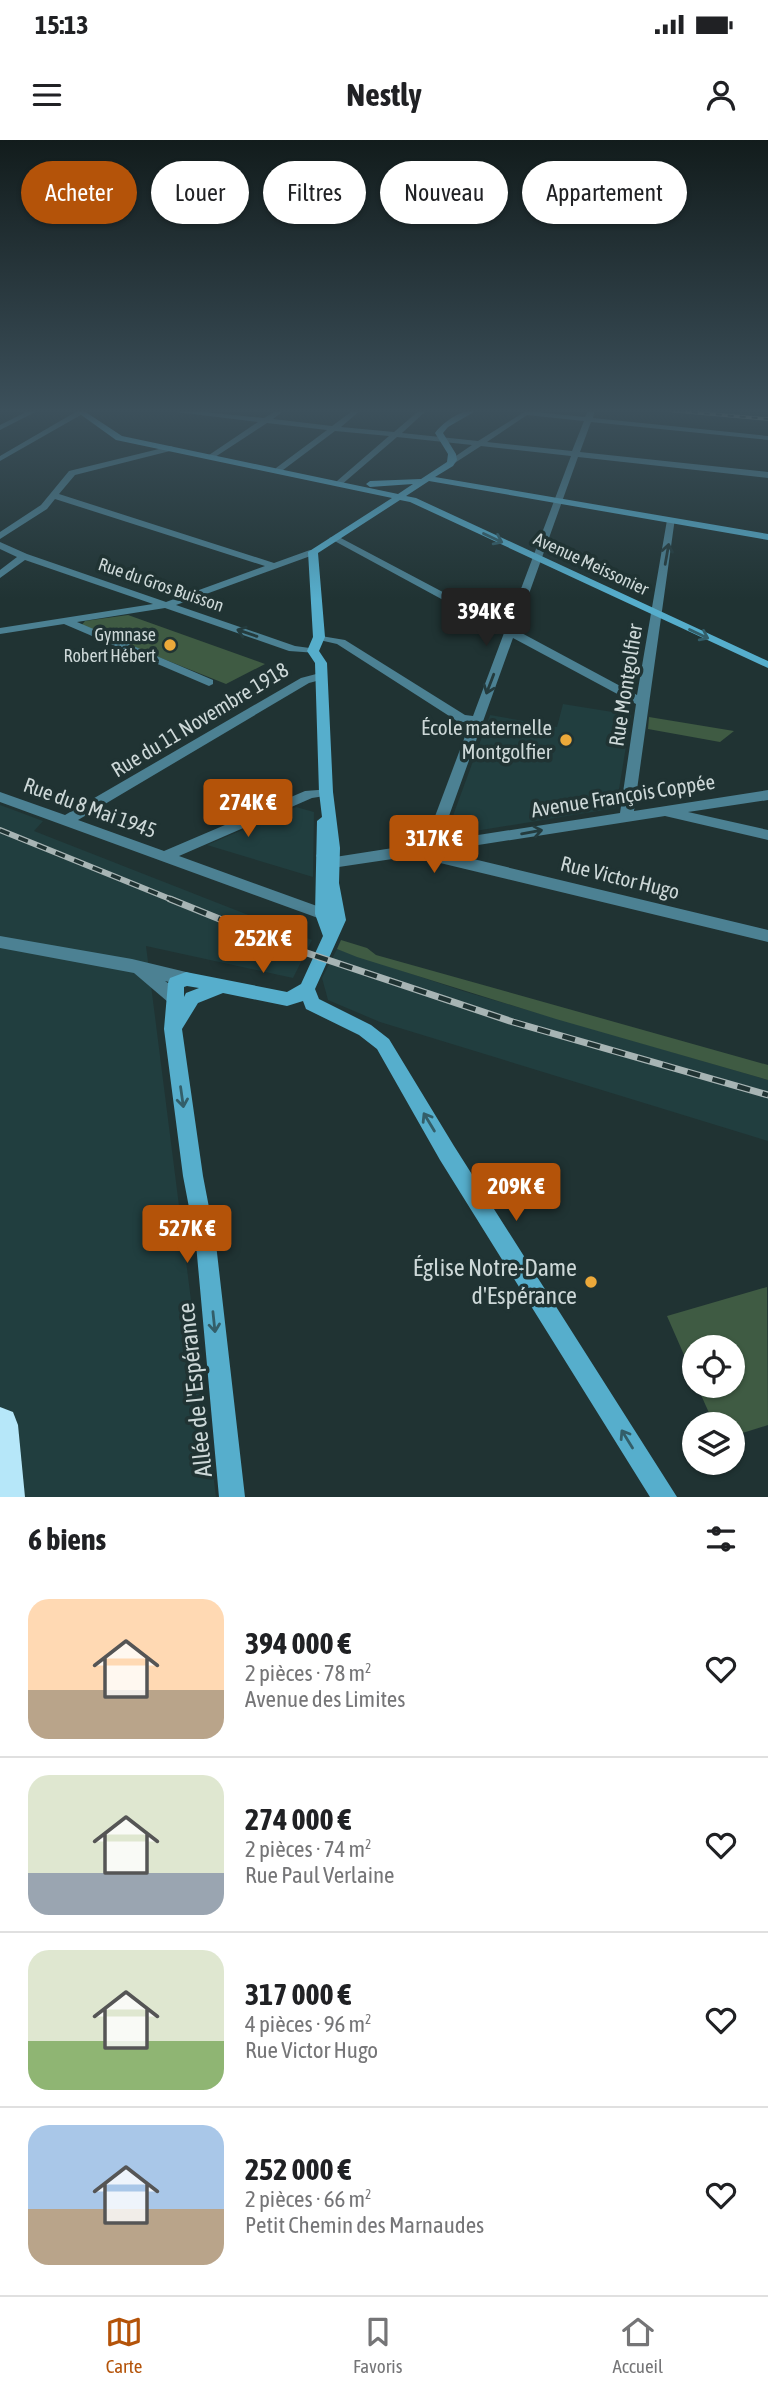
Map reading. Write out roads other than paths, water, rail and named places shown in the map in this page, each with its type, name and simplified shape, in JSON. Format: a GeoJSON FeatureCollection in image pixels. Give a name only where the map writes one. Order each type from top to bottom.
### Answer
{"type":"FeatureCollection","features":[{"type":"Feature","properties":{"kind":"highway"},"geometry":{"type":"LineString","coordinates":[[0,1425],[6,1497]]}},
{"type":"Feature","properties":{"kind":"street"},"geometry":{"type":"LineString","coordinates":[[0,536],[44,507],[75,472]]}},
{"type":"Feature","properties":{"kind":"street"},"geometry":{"type":"LineString","coordinates":[[290,472],[344,484],[423,479],[768,537]]}},
{"type":"Feature","properties":{"kind":"street"},"geometry":{"type":"LineString","coordinates":[[344,484],[356,472]]}},
{"type":"Feature","properties":{"kind":"street"},"geometry":{"type":"LineString","coordinates":[[0,631],[167,604],[313,552],[435,472]]}},
{"type":"Feature","properties":{"kind":"street"},"geometry":{"type":"LineString","coordinates":[[430,849],[569,472]]}},
{"type":"Feature","properties":{"kind":"street"},"geometry":{"type":"LineString","coordinates":[[739,472],[768,475]]}},
{"type":"Feature","properties":{"kind":"street","name":"Avenue Meissonier"},"geometry":{"type":"LineString","coordinates":[[344,484],[400,495],[768,665]]}},
{"type":"Feature","properties":{"kind":"street"},"geometry":{"type":"LineString","coordinates":[[52,495],[274,566]]}},
{"type":"Feature","properties":{"kind":"street","name":"Rue Montgolfier"},"geometry":{"type":"LineString","coordinates":[[627,815],[642,702],[672,520]]}},
{"type":"Feature","properties":{"kind":"street"},"geometry":{"type":"LineString","coordinates":[[334,538],[642,702]]}},
{"type":"Feature","properties":{"kind":"street","name":"Rue du Gros Buisson"},"geometry":{"type":"LineString","coordinates":[[0,545],[24,556],[293,649],[313,650]]}},
{"type":"Feature","properties":{"kind":"street"},"geometry":{"type":"LineString","coordinates":[[313,552],[319,638],[313,650],[321,663],[326,792],[334,848],[327,859],[323,914],[333,933]]}},
{"type":"Feature","properties":{"kind":"street"},"geometry":{"type":"LineString","coordinates":[[0,575],[24,556]]}},
{"type":"Feature","properties":{"kind":"street"},"geometry":{"type":"LineString","coordinates":[[65,621],[209,682]]}},
{"type":"Feature","properties":{"kind":"street"},"geometry":{"type":"LineString","coordinates":[[319,638],[341,642],[461,718],[477,721]]}},
{"type":"Feature","properties":{"kind":"street","name":"Rue du 11 Novembre 1918"},"geometry":{"type":"LineString","coordinates":[[66,821],[305,680],[320,677]]}},
{"type":"Feature","properties":{"kind":"street"},"geometry":{"type":"LineString","coordinates":[[163,857],[310,794],[326,792]]}},
{"type":"Feature","properties":{"kind":"street","name":"Avenue François Coppée"},"geometry":{"type":"LineString","coordinates":[[327,859],[430,849],[627,815],[768,795]]}},
{"type":"Feature","properties":{"kind":"street","name":"Rue du 8 Mai 1945"},"geometry":{"type":"LineString","coordinates":[[0,797],[323,914]]}},
{"type":"Feature","properties":{"kind":"street"},"geometry":{"type":"LineString","coordinates":[[710,805],[705,814],[718,824]]}},
{"type":"Feature","properties":{"kind":"street"},"geometry":{"type":"LineString","coordinates":[[661,812],[768,835]]}},
{"type":"Feature","properties":{"kind":"street"},"geometry":{"type":"LineString","coordinates":[[455,845],[457,856],[462,862]]}},
{"type":"Feature","properties":{"kind":"street","name":"Rue Victor Hugo"},"geometry":{"type":"LineString","coordinates":[[430,849],[436,857],[768,936]]}},
{"type":"Feature","properties":{"kind":"street"},"geometry":{"type":"LineString","coordinates":[[0,942],[132,966],[183,1000],[225,986],[287,999],[300,995],[307,989],[338,920],[327,859]]}},
{"type":"Feature","properties":{"kind":"street"},"geometry":{"type":"LineString","coordinates":[[323,914],[333,892]]}},
{"type":"Feature","properties":{"kind":"street"},"geometry":{"type":"LineString","coordinates":[[307,989],[312,1004],[365,1030],[383,1044],[454,1164],[664,1497]]}},
{"type":"Feature","properties":{"kind":"street","name":"Allée de l'Espérance"},"geometry":{"type":"LineString","coordinates":[[183,1000],[193,1176],[206,1244],[232,1497]]}},
{"type":"Feature","properties":{"kind":"railway"},"geometry":{"type":"LineString","coordinates":[[0,830],[175,901]]}},
{"type":"Feature","properties":{"kind":"railway"},"geometry":{"type":"LineString","coordinates":[[170,899],[289,947],[513,1022],[768,1095]]}},
{"type":"Feature","properties":{"kind":"place","name":"Gymnase Robert Hébert"},"geometry":{"type":"Point","coordinates":[170,645]}},
{"type":"Feature","properties":{"kind":"place","name":"École maternelle Montgolfier"},"geometry":{"type":"Point","coordinates":[566,740]}},
{"type":"Feature","properties":{"kind":"place","name":"Église Notre-Dame d'Espérance"},"geometry":{"type":"Point","coordinates":[591,1282]}}]}
